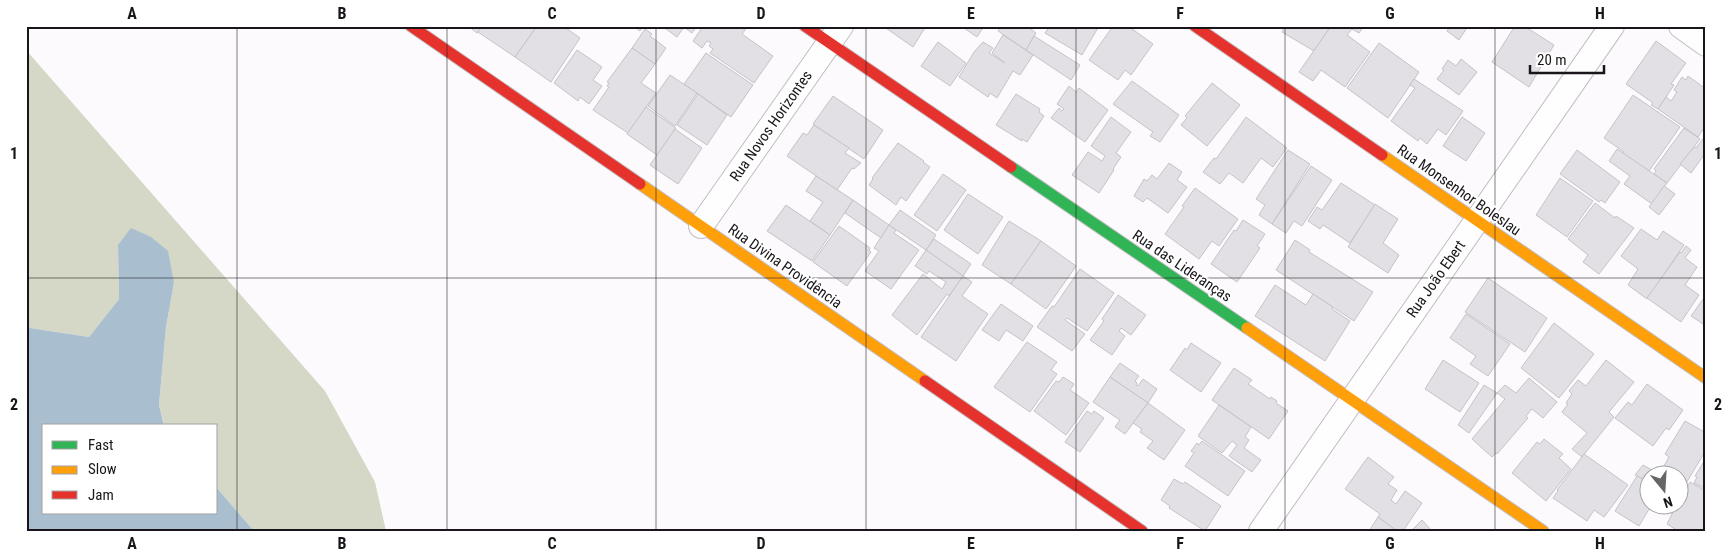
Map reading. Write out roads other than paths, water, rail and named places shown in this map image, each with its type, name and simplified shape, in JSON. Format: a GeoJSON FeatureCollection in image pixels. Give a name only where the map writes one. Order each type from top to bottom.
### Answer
{"type":"FeatureCollection","features":[{"type":"Feature","properties":{"kind":"street","name":"Rua Divina Providência"},"geometry":{"type":"LineString","coordinates":[[411,26],[1142,531]]}},
{"type":"Feature","properties":{"kind":"street","name":"Rua das Lideranças"},"geometry":{"type":"LineString","coordinates":[[805,26],[835,34],[1352,400],[1543,531]]}},
{"type":"Feature","properties":{"kind":"street","name":"Rua Monsenhor Boleslau"},"geometry":{"type":"LineString","coordinates":[[1195,26],[1706,378]]}},
{"type":"Feature","properties":{"kind":"street","name":"Rua João Ebert"},"geometry":{"type":"LineString","coordinates":[[1261,531],[1612,26]]}},
{"type":"Feature","properties":{"kind":"street"},"geometry":{"type":"LineString","coordinates":[[1681,26],[1706,44]]}},
{"type":"Feature","properties":{"kind":"street","name":"Rua Novos Horizontes"},"geometry":{"type":"LineString","coordinates":[[701,226],[835,34]]}},
{"type":"Feature","properties":{"kind":"water"},"geometry":{"type":"Polygon","coordinates":[[[131,228],[151,237],[168,251],[174,283],[166,327],[159,405],[164,424],[42,424],[42,514],[218,514],[218,489],[254,531],[26,531],[26,323],[30,328],[89,337],[119,299],[118,245],[131,228]]]}}]}
